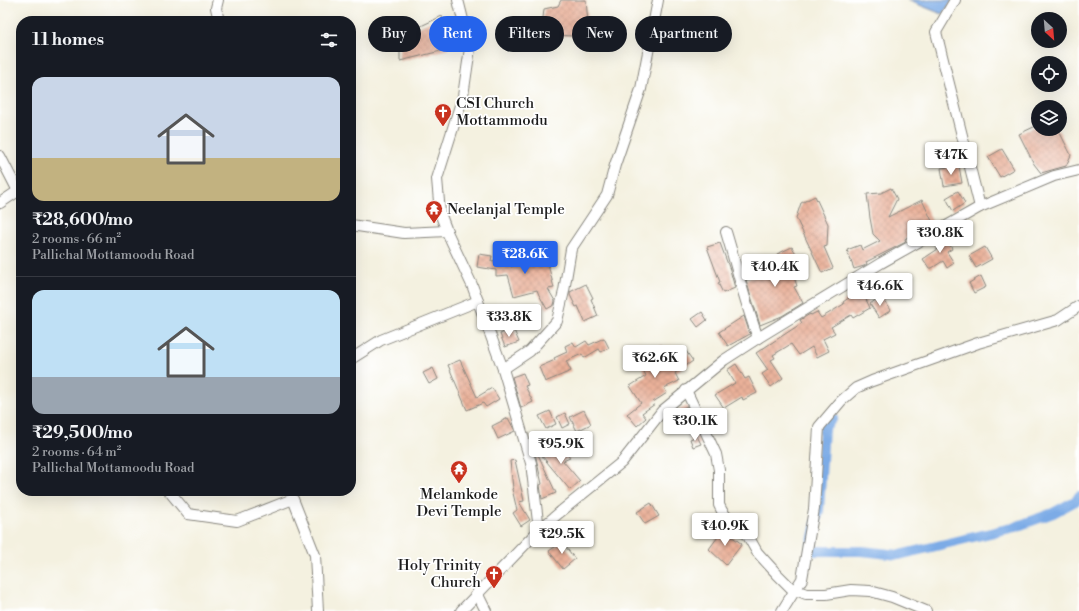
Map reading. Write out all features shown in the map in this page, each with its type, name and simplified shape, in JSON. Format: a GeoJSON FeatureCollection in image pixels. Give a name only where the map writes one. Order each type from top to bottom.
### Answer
{"type":"FeatureCollection","features":[{"type":"Feature","properties":{"kind":"street"},"geometry":{"type":"LineString","coordinates":[[218,0],[216,8],[218,16]]}},
{"type":"Feature","properties":{"kind":"street"},"geometry":{"type":"LineString","coordinates":[[458,0],[470,48],[463,96],[437,179],[440,213],[472,285],[503,368],[532,463],[539,530]]}},
{"type":"Feature","properties":{"kind":"street"},"geometry":{"type":"LineString","coordinates":[[503,368],[530,351],[557,321],[571,249],[607,195],[615,165],[641,89],[658,0]]}},
{"type":"Feature","properties":{"kind":"street"},"geometry":{"type":"LineString","coordinates":[[955,0],[936,32],[980,207]]}},
{"type":"Feature","properties":{"kind":"street"},"geometry":{"type":"LineString","coordinates":[[0,156],[16,186]]}},
{"type":"Feature","properties":{"kind":"street"},"geometry":{"type":"LineString","coordinates":[[461,611],[539,530],[622,462],[662,411],[724,360],[881,263],[980,207],[1054,176],[1079,170]]}},
{"type":"Feature","properties":{"kind":"street"},"geometry":{"type":"LineString","coordinates":[[0,202],[16,195]]}},
{"type":"Feature","properties":{"kind":"street"},"geometry":{"type":"LineString","coordinates":[[356,226],[404,233],[447,231]]}},
{"type":"Feature","properties":{"kind":"street"},"geometry":{"type":"LineString","coordinates":[[726,232],[744,300],[758,338]]}},
{"type":"Feature","properties":{"kind":"street"},"geometry":{"type":"LineString","coordinates":[[356,356],[381,340],[478,301]]}},
{"type":"Feature","properties":{"kind":"street"},"geometry":{"type":"LineString","coordinates":[[782,611],[802,579],[814,509],[819,427],[841,401],[856,388],[872,381],[978,343],[1058,320],[1079,306]]}},
{"type":"Feature","properties":{"kind":"street"},"geometry":{"type":"LineString","coordinates":[[686,390],[716,454],[719,470],[720,505],[722,511],[732,524],[748,536],[757,552],[791,588],[806,594],[826,594],[851,590],[870,591],[892,597],[926,611]]}},
{"type":"Feature","properties":{"kind":"street"},"geometry":{"type":"LineString","coordinates":[[173,496],[188,514],[237,521],[293,499],[315,555],[318,611]]}},
{"type":"Feature","properties":{"kind":"street"},"geometry":{"type":"LineString","coordinates":[[477,593],[486,611]]}},
{"type":"Feature","properties":{"kind":"water"},"geometry":{"type":"Polygon","coordinates":[[[907,0],[953,0],[942,14],[907,0]]]}},
{"type":"Feature","properties":{"kind":"building"},"geometry":{"type":"Polygon","coordinates":[[[561,0],[586,0],[587,16],[572,16],[572,36],[564,36],[564,16],[543,16],[544,9],[558,6],[561,0]]]}},
{"type":"Feature","properties":{"kind":"building"},"geometry":{"type":"Polygon","coordinates":[[[429,22],[429,52],[437,52],[400,61],[400,52],[421,52],[421,26],[429,22]]]}},
{"type":"Feature","properties":{"kind":"building"},"geometry":{"type":"Polygon","coordinates":[[[1031,128],[1031,136],[1062,136],[1071,155],[1066,166],[1041,173],[1034,164],[1019,134],[1031,128]]]}},
{"type":"Feature","properties":{"kind":"building"},"geometry":{"type":"Polygon","coordinates":[[[1002,149],[1014,169],[1000,177],[988,157],[1002,149]]]}},
{"type":"Feature","properties":{"kind":"building"},"geometry":{"type":"Polygon","coordinates":[[[959,166],[962,183],[944,186],[941,168],[959,166]]]}},
{"type":"Feature","properties":{"kind":"building"},"geometry":{"type":"Polygon","coordinates":[[[891,188],[897,199],[888,217],[922,200],[932,221],[905,239],[906,242],[866,262],[867,264],[864,266],[854,269],[847,250],[860,245],[862,250],[880,241],[873,234],[867,194],[881,193],[891,188]]]}},
{"type":"Feature","properties":{"kind":"building"},"geometry":{"type":"Polygon","coordinates":[[[958,191],[965,203],[953,211],[946,198],[958,191]]]}},
{"type":"Feature","properties":{"kind":"building"},"geometry":{"type":"Polygon","coordinates":[[[815,196],[828,224],[827,246],[824,247],[833,268],[822,273],[796,218],[801,203],[815,196]]]}},
{"type":"Feature","properties":{"kind":"building"},"geometry":{"type":"Polygon","coordinates":[[[946,236],[952,249],[947,252],[954,263],[947,268],[943,261],[932,268],[929,268],[923,259],[938,249],[934,242],[946,236]]]}},
{"type":"Feature","properties":{"kind":"building"},"geometry":{"type":"Polygon","coordinates":[[[720,243],[735,288],[723,293],[718,283],[720,282],[707,247],[720,243]]]}},
{"type":"Feature","properties":{"kind":"building"},"geometry":{"type":"Polygon","coordinates":[[[546,247],[551,259],[547,260],[554,288],[548,289],[555,301],[554,305],[547,309],[537,290],[514,296],[508,275],[496,276],[496,270],[477,267],[479,254],[492,256],[491,261],[511,259],[511,267],[536,258],[534,251],[546,247]]]}},
{"type":"Feature","properties":{"kind":"building"},"geometry":{"type":"Polygon","coordinates":[[[792,247],[800,260],[790,265],[797,286],[794,287],[803,303],[782,316],[760,325],[746,280],[758,275],[757,268],[781,262],[777,254],[792,247]]]}},
{"type":"Feature","properties":{"kind":"building"},"geometry":{"type":"Polygon","coordinates":[[[985,247],[992,259],[976,268],[969,256],[985,247]]]}},
{"type":"Feature","properties":{"kind":"building"},"geometry":{"type":"Polygon","coordinates":[[[981,276],[986,287],[974,293],[969,283],[981,276]]]}},
{"type":"Feature","properties":{"kind":"building"},"geometry":{"type":"Polygon","coordinates":[[[586,284],[593,298],[591,299],[598,316],[585,322],[578,306],[576,307],[570,295],[570,292],[586,284]]]}},
{"type":"Feature","properties":{"kind":"building"},"geometry":{"type":"Polygon","coordinates":[[[862,291],[870,308],[853,318],[851,315],[831,327],[835,333],[823,339],[829,351],[817,357],[812,347],[799,355],[791,344],[773,355],[775,358],[771,360],[783,378],[771,387],[762,374],[768,370],[756,353],[802,323],[800,320],[810,314],[811,315],[817,312],[821,318],[844,304],[843,302],[850,297],[862,291]]]}},
{"type":"Feature","properties":{"kind":"building"},"geometry":{"type":"Polygon","coordinates":[[[881,296],[891,310],[879,318],[870,304],[881,296]]]}},
{"type":"Feature","properties":{"kind":"building"},"geometry":{"type":"Polygon","coordinates":[[[702,312],[707,320],[698,327],[692,319],[702,312]]]}},
{"type":"Feature","properties":{"kind":"building"},"geometry":{"type":"Polygon","coordinates":[[[744,316],[750,334],[728,346],[719,332],[744,316]]]}},
{"type":"Feature","properties":{"kind":"building"},"geometry":{"type":"Polygon","coordinates":[[[513,328],[519,342],[505,347],[500,334],[513,328]]]}},
{"type":"Feature","properties":{"kind":"building"},"geometry":{"type":"Polygon","coordinates":[[[604,338],[609,348],[601,352],[599,349],[584,358],[582,354],[566,361],[571,371],[545,382],[539,367],[555,360],[554,358],[567,352],[565,346],[573,342],[576,347],[586,341],[589,345],[604,338]]]}},
{"type":"Feature","properties":{"kind":"building"},"geometry":{"type":"Polygon","coordinates":[[[662,345],[672,361],[686,351],[693,361],[675,373],[679,381],[664,388],[667,393],[653,402],[655,404],[642,413],[646,418],[637,426],[627,414],[641,403],[630,386],[646,376],[636,354],[650,348],[651,352],[662,345]]]}},
{"type":"Feature","properties":{"kind":"building"},"geometry":{"type":"Polygon","coordinates":[[[460,360],[477,397],[492,388],[499,399],[486,407],[483,403],[467,410],[448,365],[460,360]]]}},
{"type":"Feature","properties":{"kind":"building"},"geometry":{"type":"Polygon","coordinates":[[[736,364],[745,379],[749,377],[757,393],[743,400],[742,397],[724,408],[715,395],[735,383],[727,370],[736,364]]]}},
{"type":"Feature","properties":{"kind":"building"},"geometry":{"type":"Polygon","coordinates":[[[433,368],[438,379],[429,384],[423,373],[433,368]]]}},
{"type":"Feature","properties":{"kind":"building"},"geometry":{"type":"Polygon","coordinates":[[[523,373],[528,385],[525,386],[533,402],[521,408],[512,377],[523,373]]]}},
{"type":"Feature","properties":{"kind":"building"},"geometry":{"type":"Polygon","coordinates":[[[687,406],[697,430],[691,433],[685,420],[683,421],[677,411],[687,406]]]}},
{"type":"Feature","properties":{"kind":"building"},"geometry":{"type":"Polygon","coordinates":[[[584,410],[591,424],[577,431],[570,417],[584,410]]]}},
{"type":"Feature","properties":{"kind":"building"},"geometry":{"type":"Polygon","coordinates":[[[550,411],[556,424],[546,429],[539,416],[550,411]]]}},
{"type":"Feature","properties":{"kind":"building"},"geometry":{"type":"Polygon","coordinates":[[[565,413],[570,424],[562,428],[557,417],[565,413]]]}},
{"type":"Feature","properties":{"kind":"building"},"geometry":{"type":"Polygon","coordinates":[[[719,414],[724,422],[715,427],[711,420],[719,414]]]}},
{"type":"Feature","properties":{"kind":"building"},"geometry":{"type":"Polygon","coordinates":[[[508,418],[515,431],[498,439],[492,426],[508,418]]]}},
{"type":"Feature","properties":{"kind":"building"},"geometry":{"type":"Polygon","coordinates":[[[697,436],[701,444],[693,447],[690,439],[697,436]]]}},
{"type":"Feature","properties":{"kind":"building"},"geometry":{"type":"Polygon","coordinates":[[[562,442],[570,458],[563,461],[580,481],[570,490],[542,456],[550,453],[548,448],[562,442]]]}},
{"type":"Feature","properties":{"kind":"building"},"geometry":{"type":"Polygon","coordinates":[[[535,448],[556,493],[542,499],[540,485],[542,484],[535,448]]]}},
{"type":"Feature","properties":{"kind":"building"},"geometry":{"type":"Polygon","coordinates":[[[515,460],[524,501],[519,502],[530,520],[521,526],[513,513],[517,510],[512,489],[510,461],[515,460]]]}},
{"type":"Feature","properties":{"kind":"building"},"geometry":{"type":"Polygon","coordinates":[[[651,503],[659,516],[645,524],[637,512],[651,503]]]}},
{"type":"Feature","properties":{"kind":"building"},"geometry":{"type":"Polygon","coordinates":[[[723,530],[742,544],[726,565],[709,549],[723,530]]]}},
{"type":"Feature","properties":{"kind":"building"},"geometry":{"type":"Polygon","coordinates":[[[562,542],[575,559],[563,569],[549,551],[562,542]]]}},
{"type":"Feature","properties":{"kind":"waterway"},"geometry":{"type":"LineString","coordinates":[[833,418],[824,428],[819,510],[810,551],[862,551],[899,555],[1015,527],[1053,513],[1077,500],[1079,496]]}},
{"type":"Feature","properties":{"kind":"place","name":"CSI Church Mottammodu"},"geometry":{"type":"Point","coordinates":[443,127]}},
{"type":"Feature","properties":{"kind":"place","name":"Neelanjal Temple"},"geometry":{"type":"Point","coordinates":[434,224]}},
{"type":"Feature","properties":{"kind":"place","name":"Melamkode Devi Temple"},"geometry":{"type":"Point","coordinates":[459,484]}},
{"type":"Feature","properties":{"kind":"place","name":"Holy Trinity Church"},"geometry":{"type":"Point","coordinates":[494,589]}}]}
